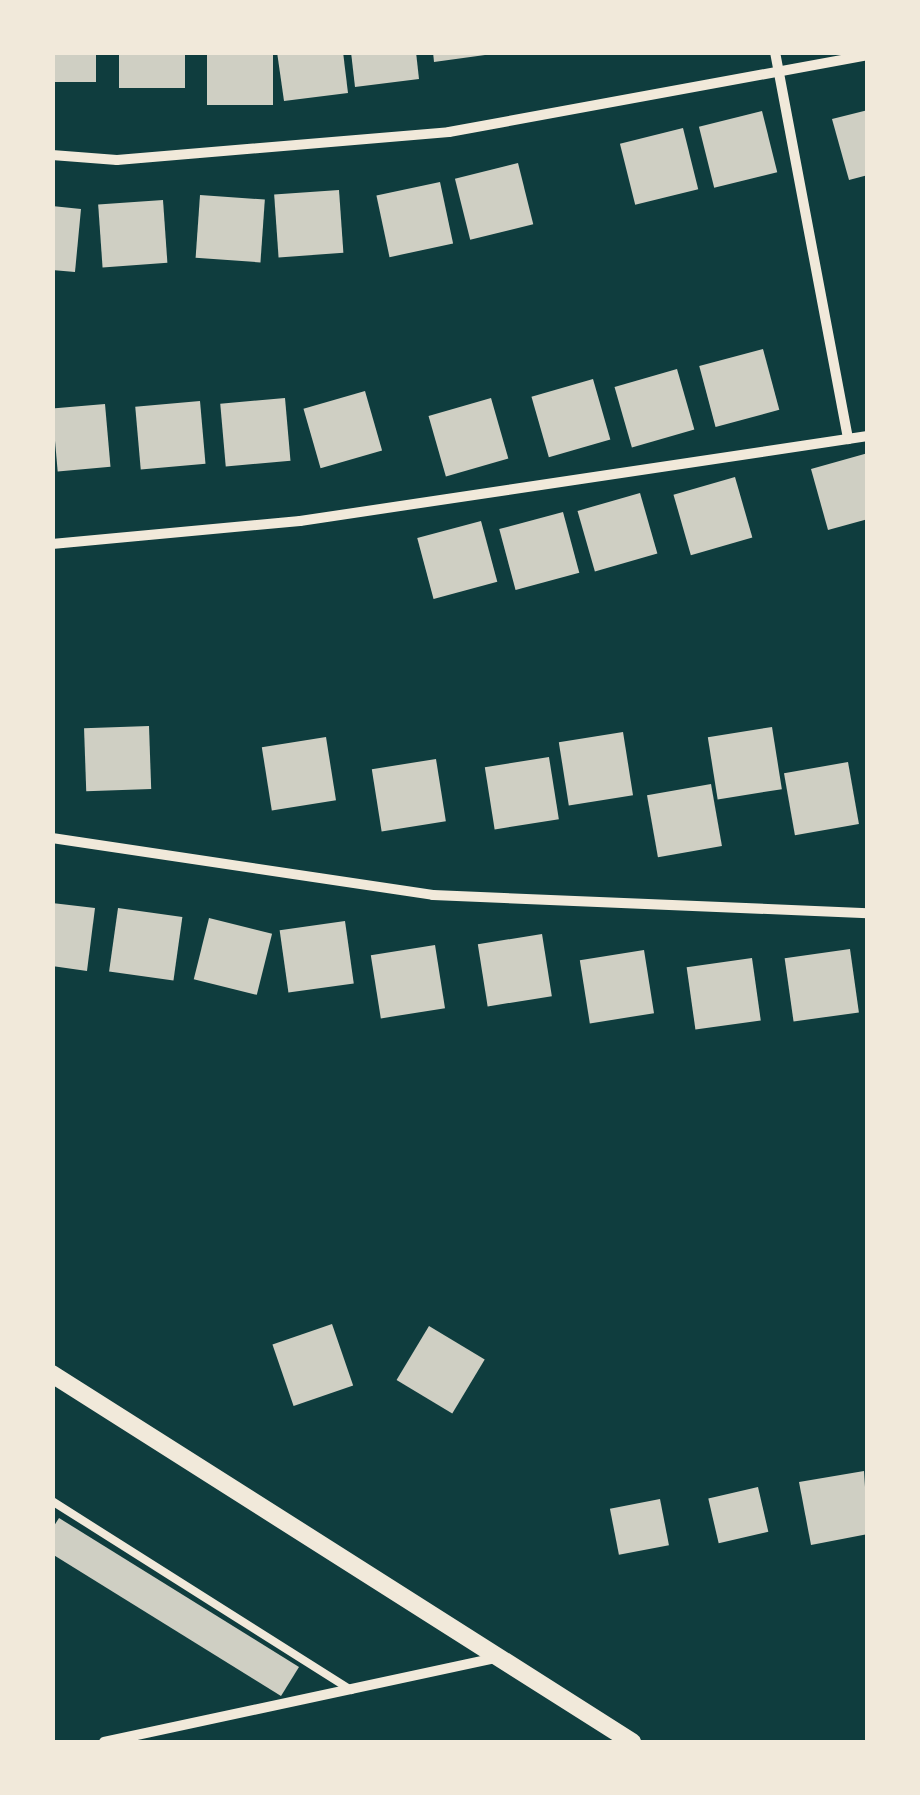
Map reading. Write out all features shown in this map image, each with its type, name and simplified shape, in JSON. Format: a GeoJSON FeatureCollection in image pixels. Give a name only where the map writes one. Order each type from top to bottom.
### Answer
{"type":"FeatureCollection","features":[{"type":"Feature","properties":{"kind":"street"},"geometry":{"type":"LineString","coordinates":[[775,52],[848,439]]}},
{"type":"Feature","properties":{"kind":"street"},"geometry":{"type":"LineString","coordinates":[[52,155],[118,160],[449,132],[868,55]]}},
{"type":"Feature","properties":{"kind":"street"},"geometry":{"type":"LineString","coordinates":[[52,544],[300,521],[868,436]]}},
{"type":"Feature","properties":{"kind":"street"},"geometry":{"type":"LineString","coordinates":[[52,838],[433,895],[868,914]]}},
{"type":"Feature","properties":{"kind":"street"},"geometry":{"type":"LineString","coordinates":[[52,1374],[632,1742]]}},
{"type":"Feature","properties":{"kind":"street"},"geometry":{"type":"LineString","coordinates":[[104,1742],[496,1658]]}},
{"type":"Feature","properties":{"kind":"lane"},"geometry":{"type":"LineString","coordinates":[[52,1500],[351,1690]]}},
{"type":"Feature","properties":{"kind":"building"},"geometry":{"type":"Polygon","coordinates":[[[52,52],[96,52],[96,82],[52,82],[52,52]]]}},
{"type":"Feature","properties":{"kind":"building"},"geometry":{"type":"Polygon","coordinates":[[[119,52],[185,52],[185,88],[119,88],[119,52]]]}},
{"type":"Feature","properties":{"kind":"building"},"geometry":{"type":"Polygon","coordinates":[[[207,52],[273,52],[273,105],[207,105],[207,52]]]}},
{"type":"Feature","properties":{"kind":"building"},"geometry":{"type":"Polygon","coordinates":[[[277,52],[343,52],[348,93],[284,101],[277,52]]]}},
{"type":"Feature","properties":{"kind":"building"},"geometry":{"type":"Polygon","coordinates":[[[351,52],[416,52],[419,79],[355,87],[351,52]]]}},
{"type":"Feature","properties":{"kind":"building"},"geometry":{"type":"Polygon","coordinates":[[[433,52],[485,52],[485,55],[434,62],[433,52]]]}},
{"type":"Feature","properties":{"kind":"building"},"geometry":{"type":"Polygon","coordinates":[[[868,110],[868,175],[849,180],[832,119],[868,110]]]}},
{"type":"Feature","properties":{"kind":"building"},"geometry":{"type":"Polygon","coordinates":[[[762,111],[777,172],[714,188],[699,127],[762,111]]]}},
{"type":"Feature","properties":{"kind":"building"},"geometry":{"type":"Polygon","coordinates":[[[683,128],[698,189],[635,205],[620,144],[683,128]]]}},
{"type":"Feature","properties":{"kind":"building"},"geometry":{"type":"Polygon","coordinates":[[[518,163],[533,224],[470,240],[455,179],[518,163]]]}},
{"type":"Feature","properties":{"kind":"building"},"geometry":{"type":"Polygon","coordinates":[[[440,182],[453,244],[390,257],[376,196],[440,182]]]}},
{"type":"Feature","properties":{"kind":"building"},"geometry":{"type":"Polygon","coordinates":[[[339,190],[343,253],[279,257],[274,195],[339,190]]]}},
{"type":"Feature","properties":{"kind":"building"},"geometry":{"type":"Polygon","coordinates":[[[200,195],[265,200],[260,262],[196,258],[200,195]]]}},
{"type":"Feature","properties":{"kind":"building"},"geometry":{"type":"Polygon","coordinates":[[[163,200],[167,263],[103,267],[98,205],[163,200]]]}},
{"type":"Feature","properties":{"kind":"building"},"geometry":{"type":"Polygon","coordinates":[[[52,206],[81,209],[75,272],[52,270],[52,206]]]}},
{"type":"Feature","properties":{"kind":"building"},"geometry":{"type":"Polygon","coordinates":[[[763,349],[779,410],[716,427],[699,366],[763,349]]]}},
{"type":"Feature","properties":{"kind":"building"},"geometry":{"type":"Polygon","coordinates":[[[677,369],[694,430],[632,447],[615,387],[677,369]]]}},
{"type":"Feature","properties":{"kind":"building"},"geometry":{"type":"Polygon","coordinates":[[[593,379],[610,440],[549,457],[531,397],[593,379]]]}},
{"type":"Feature","properties":{"kind":"building"},"geometry":{"type":"Polygon","coordinates":[[[365,391],[382,451],[321,468],[303,409],[365,391]]]}},
{"type":"Feature","properties":{"kind":"building"},"geometry":{"type":"Polygon","coordinates":[[[285,398],[290,461],[226,466],[220,404],[285,398]]]}},
{"type":"Feature","properties":{"kind":"building"},"geometry":{"type":"Polygon","coordinates":[[[491,398],[508,459],[446,476],[429,416],[491,398]]]}},
{"type":"Feature","properties":{"kind":"building"},"geometry":{"type":"Polygon","coordinates":[[[200,401],[205,464],[141,469],[135,407],[200,401]]]}},
{"type":"Feature","properties":{"kind":"building"},"geometry":{"type":"Polygon","coordinates":[[[105,404],[110,467],[58,471],[52,409],[105,404]]]}},
{"type":"Feature","properties":{"kind":"building"},"geometry":{"type":"Polygon","coordinates":[[[868,453],[868,519],[828,530],[811,469],[868,453]]]}},
{"type":"Feature","properties":{"kind":"building"},"geometry":{"type":"Polygon","coordinates":[[[735,477],[752,538],[691,555],[673,495],[735,477]]]}},
{"type":"Feature","properties":{"kind":"building"},"geometry":{"type":"Polygon","coordinates":[[[640,493],[657,554],[595,571],[578,511],[640,493]]]}},
{"type":"Feature","properties":{"kind":"building"},"geometry":{"type":"Polygon","coordinates":[[[563,512],[579,573],[516,590],[499,529],[563,512]]]}},
{"type":"Feature","properties":{"kind":"building"},"geometry":{"type":"Polygon","coordinates":[[[481,521],[497,582],[434,599],[417,538],[481,521]]]}},
{"type":"Feature","properties":{"kind":"building"},"geometry":{"type":"Polygon","coordinates":[[[149,726],[151,789],[86,791],[84,728],[149,726]]]}},
{"type":"Feature","properties":{"kind":"building"},"geometry":{"type":"Polygon","coordinates":[[[772,727],[782,789],[718,799],[708,737],[772,727]]]}},
{"type":"Feature","properties":{"kind":"building"},"geometry":{"type":"Polygon","coordinates":[[[623,732],[633,795],[569,805],[559,742],[623,732]]]}},
{"type":"Feature","properties":{"kind":"building"},"geometry":{"type":"Polygon","coordinates":[[[326,737],[336,800],[272,810],[262,747],[326,737]]]}},
{"type":"Feature","properties":{"kind":"building"},"geometry":{"type":"Polygon","coordinates":[[[549,757],[559,819],[495,829],[485,767],[549,757]]]}},
{"type":"Feature","properties":{"kind":"building"},"geometry":{"type":"Polygon","coordinates":[[[436,759],[446,821],[382,831],[372,769],[436,759]]]}},
{"type":"Feature","properties":{"kind":"building"},"geometry":{"type":"Polygon","coordinates":[[[848,762],[859,824],[795,835],[784,773],[848,762]]]}},
{"type":"Feature","properties":{"kind":"building"},"geometry":{"type":"Polygon","coordinates":[[[711,784],[722,846],[658,857],[647,795],[711,784]]]}},
{"type":"Feature","properties":{"kind":"building"},"geometry":{"type":"Polygon","coordinates":[[[52,903],[95,908],[87,971],[52,966],[52,903]]]}},
{"type":"Feature","properties":{"kind":"building"},"geometry":{"type":"Polygon","coordinates":[[[118,908],[182,917],[173,980],[109,971],[118,908]]]}},
{"type":"Feature","properties":{"kind":"building"},"geometry":{"type":"Polygon","coordinates":[[[209,918],[272,934],[257,995],[194,979],[209,918]]]}},
{"type":"Feature","properties":{"kind":"building"},"geometry":{"type":"Polygon","coordinates":[[[345,921],[354,983],[288,993],[280,930],[345,921]]]}},
{"type":"Feature","properties":{"kind":"building"},"geometry":{"type":"Polygon","coordinates":[[[542,934],[552,996],[488,1006],[478,944],[542,934]]]}},
{"type":"Feature","properties":{"kind":"building"},"geometry":{"type":"Polygon","coordinates":[[[435,945],[445,1008],[381,1018],[371,955],[435,945]]]}},
{"type":"Feature","properties":{"kind":"building"},"geometry":{"type":"Polygon","coordinates":[[[850,949],[859,1012],[794,1022],[785,958],[850,949]]]}},
{"type":"Feature","properties":{"kind":"building"},"geometry":{"type":"Polygon","coordinates":[[[644,950],[654,1013],[590,1023],[580,960],[644,950]]]}},
{"type":"Feature","properties":{"kind":"building"},"geometry":{"type":"Polygon","coordinates":[[[752,958],[761,1020],[695,1030],[687,967],[752,958]]]}},
{"type":"Feature","properties":{"kind":"building"},"geometry":{"type":"Polygon","coordinates":[[[332,1324],[353,1385],[294,1406],[272,1345],[332,1324]]]}},
{"type":"Feature","properties":{"kind":"building"},"geometry":{"type":"Polygon","coordinates":[[[429,1326],[485,1359],[452,1413],[397,1380],[429,1326]]]}},
{"type":"Feature","properties":{"kind":"building"},"geometry":{"type":"Polygon","coordinates":[[[864,1471],[868,1534],[811,1545],[799,1482],[864,1471]]]}},
{"type":"Feature","properties":{"kind":"building"},"geometry":{"type":"Polygon","coordinates":[[[758,1487],[768,1532],[719,1543],[708,1498],[758,1487]]]}},
{"type":"Feature","properties":{"kind":"building"},"geometry":{"type":"Polygon","coordinates":[[[660,1499],[669,1545],[619,1555],[610,1509],[660,1499]]]}},
{"type":"Feature","properties":{"kind":"building"},"geometry":{"type":"Polygon","coordinates":[[[59,1518],[299,1667],[281,1696],[52,1554],[52,1529],[59,1518]]]}}]}
